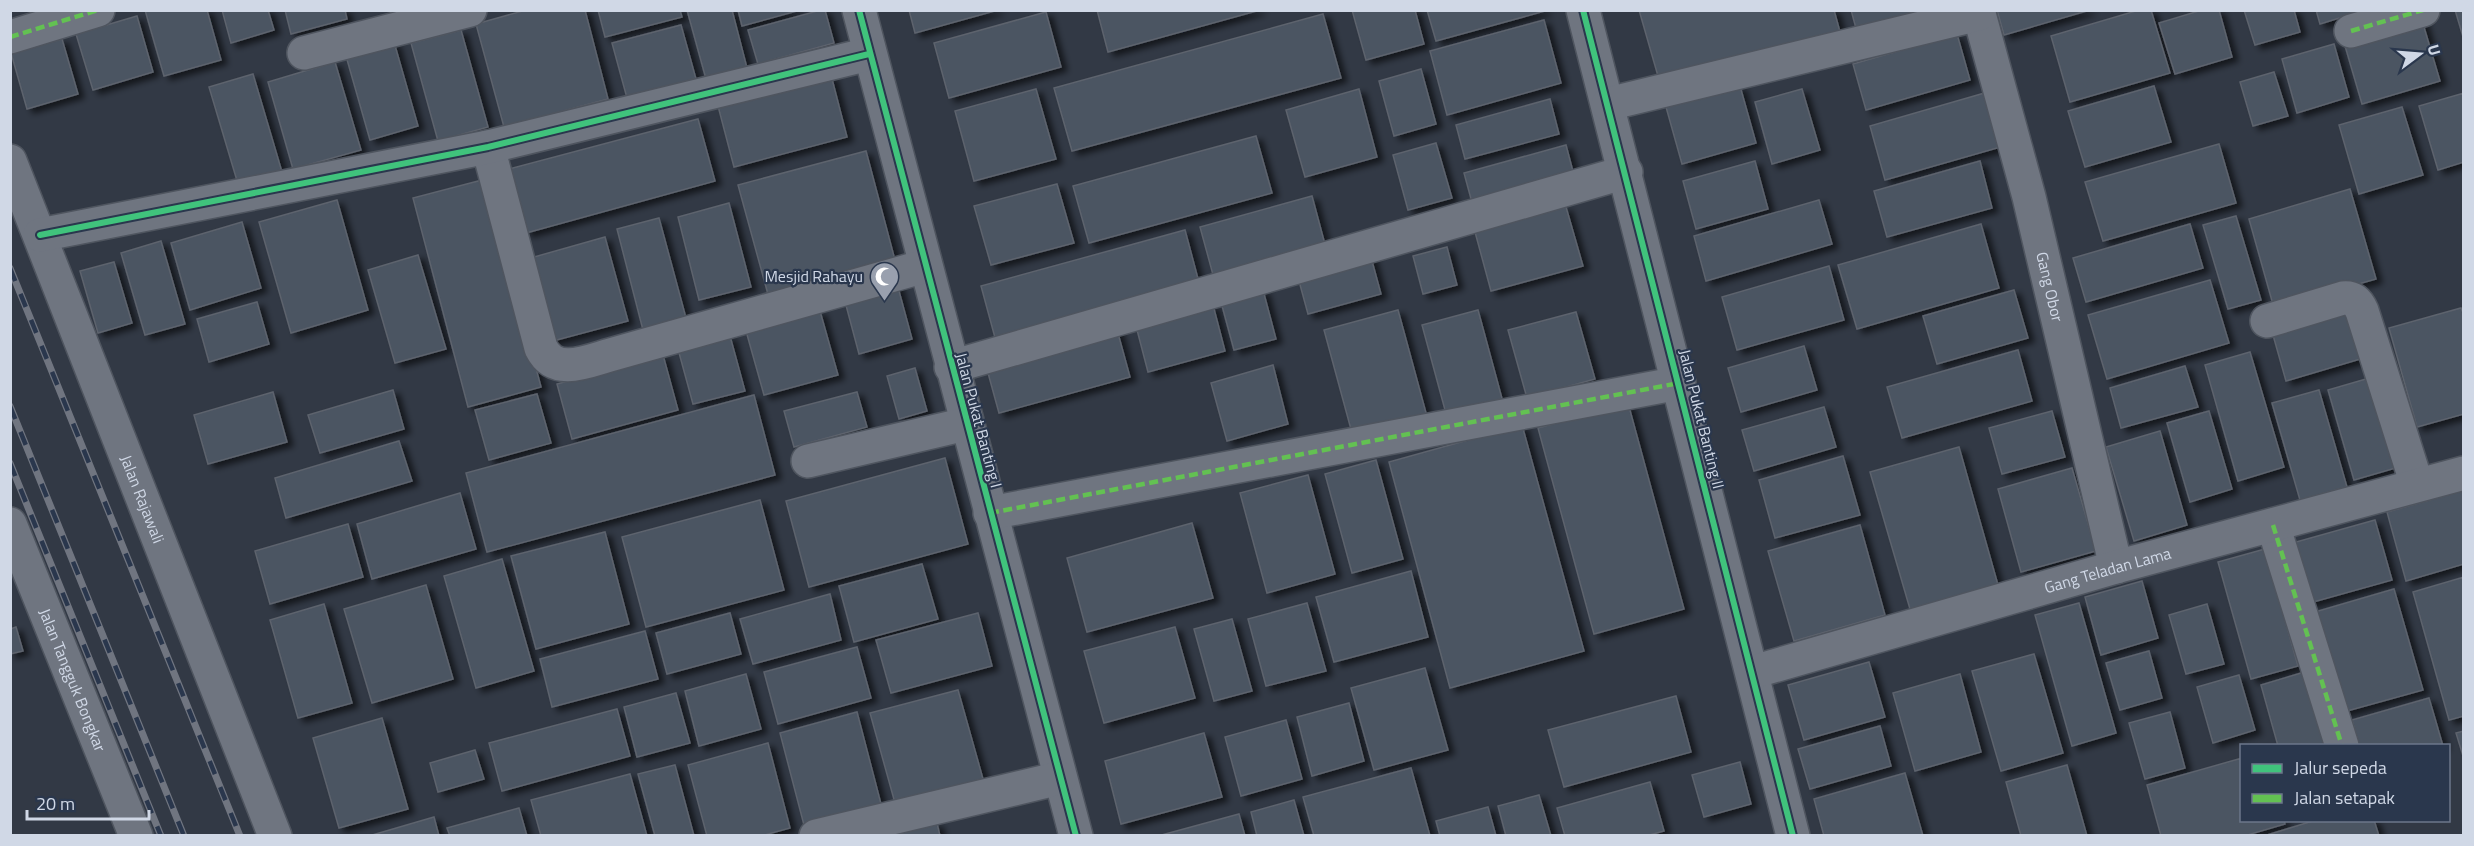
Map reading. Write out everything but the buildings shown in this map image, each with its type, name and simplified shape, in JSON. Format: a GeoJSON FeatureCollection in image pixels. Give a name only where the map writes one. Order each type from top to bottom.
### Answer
{"type":"FeatureCollection","features":[{"type":"Feature","properties":{"kind":"street"},"geometry":{"type":"LineString","coordinates":[[10,37],[98,10]]}},
{"type":"Feature","properties":{"kind":"street"},"geometry":{"type":"LineString","coordinates":[[304,53],[470,10]]}},
{"type":"Feature","properties":{"kind":"street","name":"Jalan Pukat Banting I"},"geometry":{"type":"LineString","coordinates":[[859,10],[1076,836]]}},
{"type":"Feature","properties":{"kind":"street","name":"Jalan Pukat Banting II"},"geometry":{"type":"LineString","coordinates":[[1583,10],[1793,836]]}},
{"type":"Feature","properties":{"kind":"street"},"geometry":{"type":"LineString","coordinates":[[2351,31],[2423,10]]}},
{"type":"Feature","properties":{"kind":"street"},"geometry":{"type":"LineString","coordinates":[[1608,104],[1978,12]]}},
{"type":"Feature","properties":{"kind":"street","name":"Gang Obor"},"geometry":{"type":"LineString","coordinates":[[1978,12],[2029,197],[2116,567]]}},
{"type":"Feature","properties":{"kind":"street"},"geometry":{"type":"LineString","coordinates":[[40,235],[488,147],[869,54]]}},
{"type":"Feature","properties":{"kind":"street"},"geometry":{"type":"LineString","coordinates":[[488,147],[541,348],[546,358],[559,365],[580,363],[610,355],[925,267]]}},
{"type":"Feature","properties":{"kind":"street","name":"Jalan Rajawali"},"geometry":{"type":"LineString","coordinates":[[10,161],[275,836]]}},
{"type":"Feature","properties":{"kind":"street"},"geometry":{"type":"LineString","coordinates":[[951,367],[1626,172]]}},
{"type":"Feature","properties":{"kind":"street"},"geometry":{"type":"LineString","coordinates":[[2267,321],[2343,298],[2351,298],[2355,301],[2362,311],[2417,485]]}},
{"type":"Feature","properties":{"kind":"street"},"geometry":{"type":"LineString","coordinates":[[990,513],[1679,383]]}},
{"type":"Feature","properties":{"kind":"street"},"geometry":{"type":"LineString","coordinates":[[808,461],[966,424]]}},
{"type":"Feature","properties":{"kind":"street","name":"Gang Teladan Lama"},"geometry":{"type":"LineString","coordinates":[[1753,672],[2116,567],[2463,473]]}},
{"type":"Feature","properties":{"kind":"street","name":"Jalan Tangguk Bongkar"},"geometry":{"type":"LineString","coordinates":[[10,524],[136,836]]}},
{"type":"Feature","properties":{"kind":"street"},"geometry":{"type":"LineString","coordinates":[[2273,525],[2341,744]]}},
{"type":"Feature","properties":{"kind":"street"},"geometry":{"type":"LineString","coordinates":[[816,836],[1060,778]]}},
{"type":"Feature","properties":{"kind":"railway"},"geometry":{"type":"LineString","coordinates":[[10,268],[240,836]]}},
{"type":"Feature","properties":{"kind":"railway"},"geometry":{"type":"LineString","coordinates":[[10,406],[184,836]]}},
{"type":"Feature","properties":{"kind":"railway"},"geometry":{"type":"LineString","coordinates":[[10,463],[161,836]]}},
{"type":"Feature","properties":{"kind":"marked path"},"geometry":{"type":"LineString","coordinates":[[10,37],[98,10]]}},
{"type":"Feature","properties":{"kind":"marked path"},"geometry":{"type":"LineString","coordinates":[[2351,31],[2423,10]]}},
{"type":"Feature","properties":{"kind":"marked path"},"geometry":{"type":"LineString","coordinates":[[990,513],[1679,383]]}},
{"type":"Feature","properties":{"kind":"marked path"},"geometry":{"type":"LineString","coordinates":[[2273,525],[2341,744]]}},
{"type":"Feature","properties":{"kind":"cycle path"},"geometry":{"type":"LineString","coordinates":[[859,10],[1076,836]]}},
{"type":"Feature","properties":{"kind":"cycle path"},"geometry":{"type":"LineString","coordinates":[[1583,10],[1793,836]]}},
{"type":"Feature","properties":{"kind":"cycle path"},"geometry":{"type":"LineString","coordinates":[[40,235],[488,147],[869,54]]}},
{"type":"Feature","properties":{"kind":"place","name":"Mesjid Rahayu"},"geometry":{"type":"Point","coordinates":[884,302]}}]}
